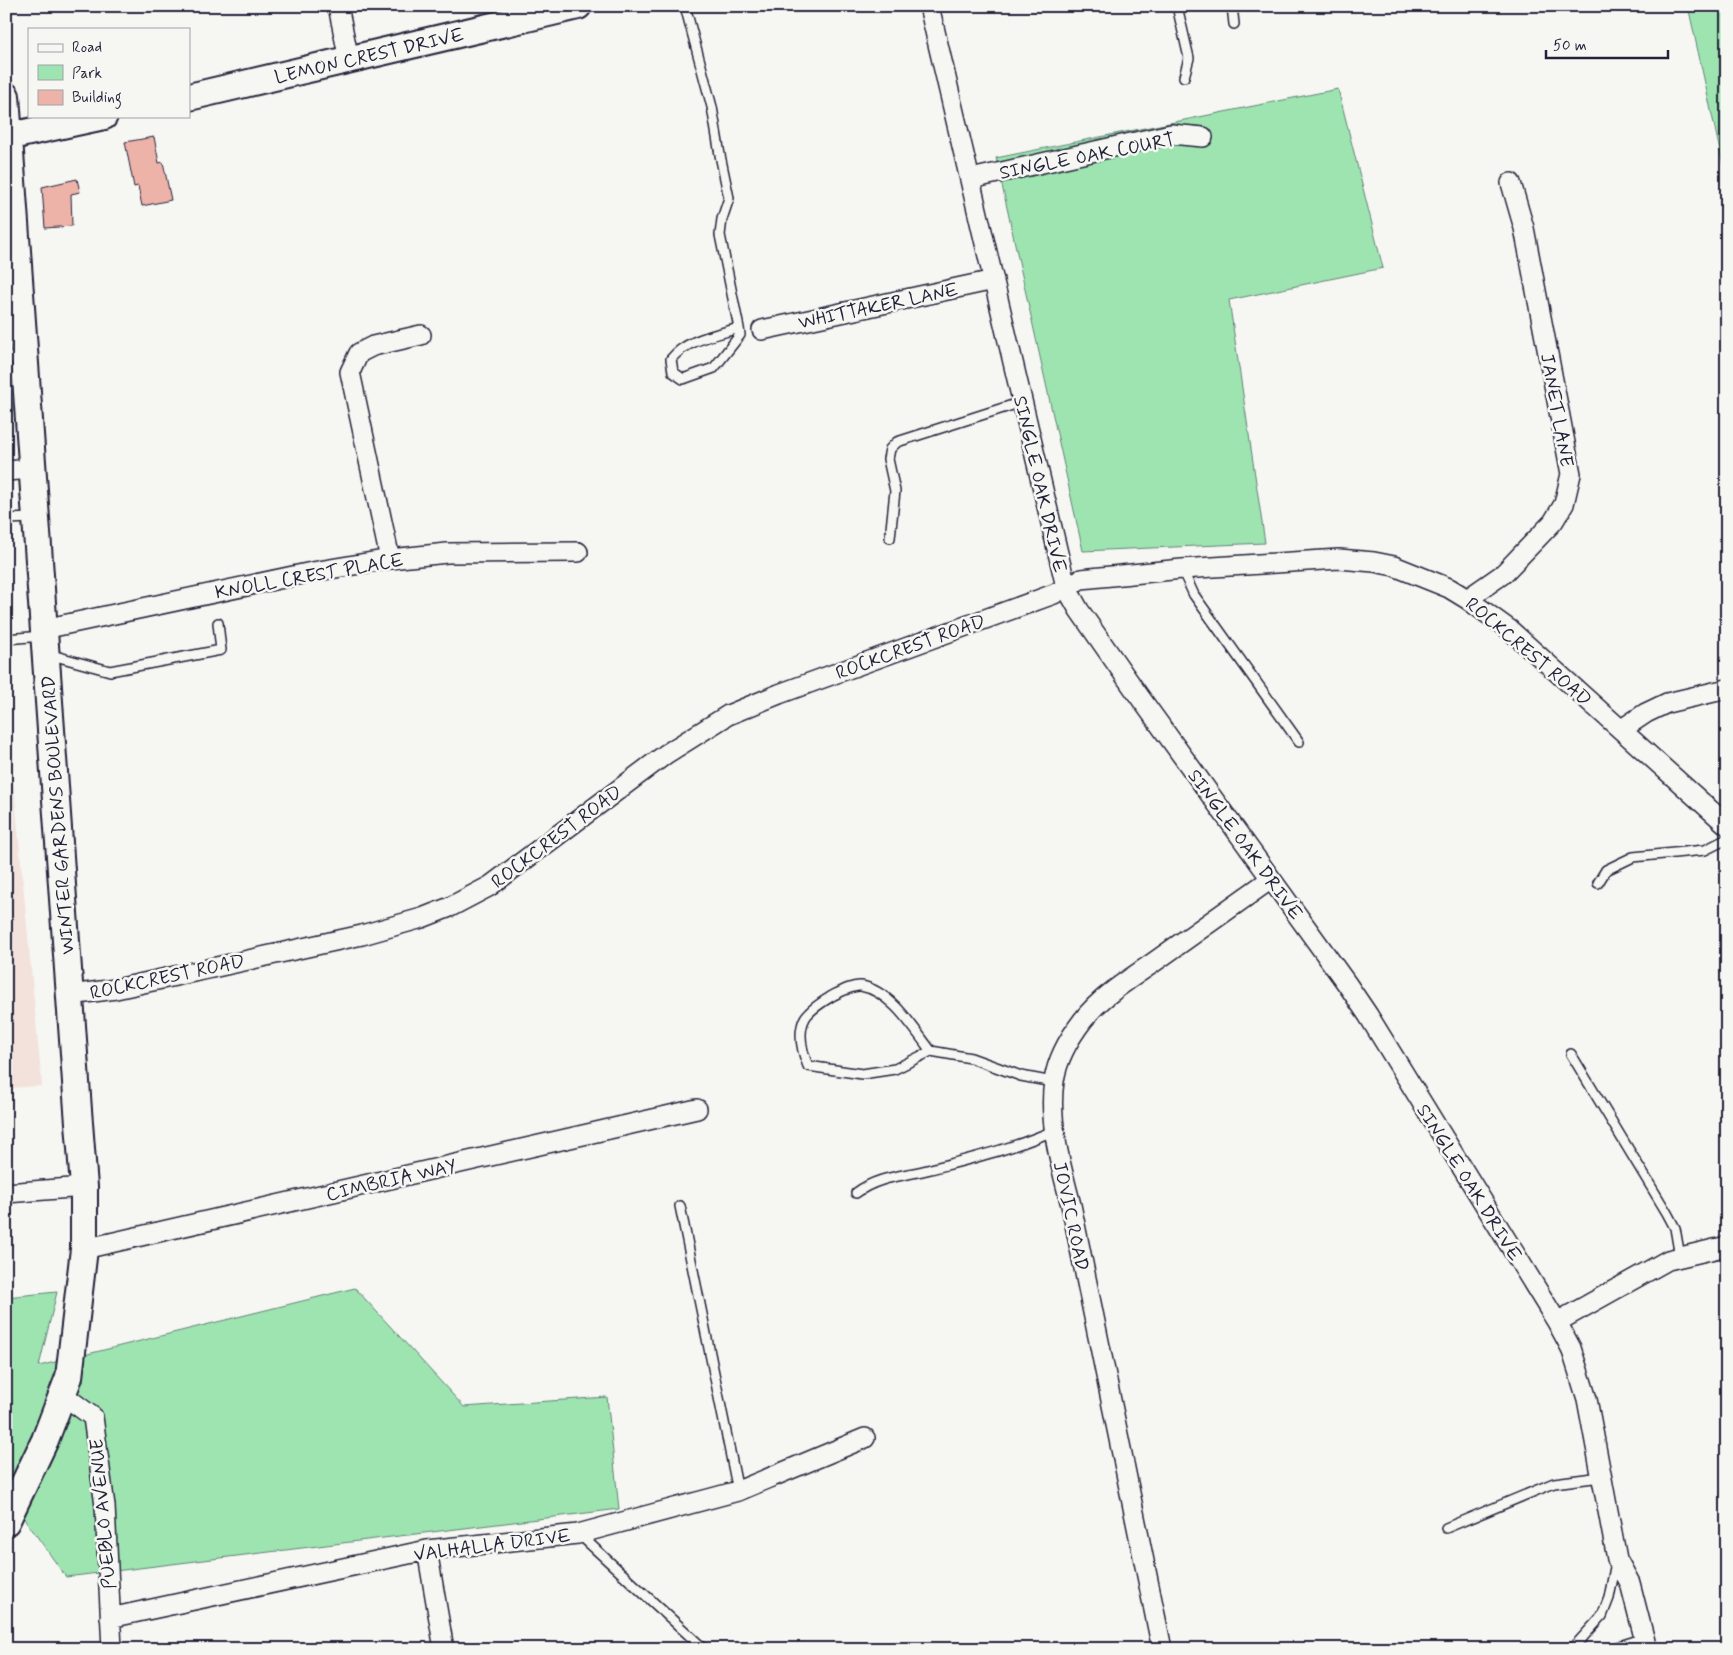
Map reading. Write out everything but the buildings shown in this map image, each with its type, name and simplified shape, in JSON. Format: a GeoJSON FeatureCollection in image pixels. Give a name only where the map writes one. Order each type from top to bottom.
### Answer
{"type":"FeatureCollection","features":[{"type":"Feature","properties":{"kind":"main road","name":"LEMON CREST DRIVE"},"geometry":{"type":"LineString","coordinates":[[190,97],[578,6]]}},
{"type":"Feature","properties":{"kind":"main road","name":"WINTER GARDENS BOULEVARD"},"geometry":{"type":"LineString","coordinates":[[6,96],[16,358],[33,468],[84,1187],[84,1249],[69,1377],[45,1440],[6,1522]]}},
{"type":"Feature","properties":{"kind":"main road"},"geometry":{"type":"LineString","coordinates":[[8,137],[95,118]]}},
{"type":"Feature","properties":{"kind":"street"},"geometry":{"type":"LineString","coordinates":[[338,6],[349,60]]}},
{"type":"Feature","properties":{"kind":"street","name":"SINGLE OAK DRIVE"},"geometry":{"type":"LineString","coordinates":[[929,6],[1066,587],[1078,610],[1368,1015],[1571,1348],[1590,1413],[1617,1559],[1630,1583],[1646,1643]]}},
{"type":"Feature","properties":{"kind":"street","name":"SINGLE OAK COURT"},"geometry":{"type":"LineString","coordinates":[[971,179],[1170,134],[1203,137]]}},
{"type":"Feature","properties":{"kind":"street","name":"JANET LANE"},"geometry":{"type":"LineString","coordinates":[[1467,599],[1503,574],[1553,522],[1564,504],[1571,474],[1524,228],[1511,183]]}},
{"type":"Feature","properties":{"kind":"street","name":"WHITTAKER LANE"},"geometry":{"type":"LineString","coordinates":[[762,330],[994,280]]}},
{"type":"Feature","properties":{"kind":"street"},"geometry":{"type":"LineString","coordinates":[[390,559],[350,372],[359,353],[373,346],[421,335]]}},
{"type":"Feature","properties":{"kind":"street"},"geometry":{"type":"LineString","coordinates":[[6,471],[33,468]]}},
{"type":"Feature","properties":{"kind":"street","name":"KNOLL CREST PLACE"},"geometry":{"type":"LineString","coordinates":[[45,639],[312,572],[390,559],[447,553],[578,552]]}},
{"type":"Feature","properties":{"kind":"street","name":"ROCKCREST ROAD"},"geometry":{"type":"LineString","coordinates":[[70,995],[116,989],[362,934],[422,918],[450,907],[490,886],[666,754],[728,715],[779,694],[1054,594],[1077,581],[1089,578],[1182,569],[1339,559],[1394,566],[1423,576],[1467,599],[1510,630],[1727,825]]}},
{"type":"Feature","properties":{"kind":"street"},"geometry":{"type":"LineString","coordinates":[[1622,729],[1667,702],[1727,689]]}},
{"type":"Feature","properties":{"kind":"street","name":"JOVIC ROAD"},"geometry":{"type":"LineString","coordinates":[[1162,1649],[1071,1205],[1061,1165],[1053,1108],[1054,1082],[1062,1054],[1072,1037],[1083,1020],[1103,1000],[1126,981],[1272,879]]}},
{"type":"Feature","properties":{"kind":"street","name":"CIMBRIA WAY"},"geometry":{"type":"LineString","coordinates":[[84,1249],[697,1109]]}},
{"type":"Feature","properties":{"kind":"street"},"geometry":{"type":"LineString","coordinates":[[6,1193],[84,1187]]}},
{"type":"Feature","properties":{"kind":"street"},"geometry":{"type":"LineString","coordinates":[[1556,1322],[1668,1260],[1727,1246]]}},
{"type":"Feature","properties":{"kind":"street","name":"PUEBLO AVENUE"},"geometry":{"type":"LineString","coordinates":[[62,1394],[93,1417],[105,1506],[112,1649]]}},
{"type":"Feature","properties":{"kind":"street","name":"VALHALLA DRIVE"},"geometry":{"type":"LineString","coordinates":[[110,1618],[427,1550],[578,1534],[738,1491],[866,1438]]}},
{"type":"Feature","properties":{"kind":"street"},"geometry":{"type":"LineString","coordinates":[[427,1550],[444,1649]]}},
{"type":"Feature","properties":{"kind":"lane"},"geometry":{"type":"LineString","coordinates":[[685,6],[712,107],[729,198],[722,219],[720,235],[739,328],[740,335],[714,368],[683,379],[673,372],[671,359],[678,350],[693,342],[739,328]]}},
{"type":"Feature","properties":{"kind":"lane"},"geometry":{"type":"LineString","coordinates":[[1177,6],[1189,58],[1184,77]]}},
{"type":"Feature","properties":{"kind":"lane"},"geometry":{"type":"LineString","coordinates":[[1232,6],[1234,24]]}},
{"type":"Feature","properties":{"kind":"lane"},"geometry":{"type":"LineString","coordinates":[[890,538],[895,492],[888,459],[890,449],[897,442],[1022,402]]}},
{"type":"Feature","properties":{"kind":"lane"},"geometry":{"type":"LineString","coordinates":[[6,519],[36,518]]}},
{"type":"Feature","properties":{"kind":"lane"},"geometry":{"type":"LineString","coordinates":[[1182,569],[1194,594],[1299,742]]}},
{"type":"Feature","properties":{"kind":"lane"},"geometry":{"type":"LineString","coordinates":[[6,638],[45,639],[110,671],[221,650],[218,622]]}},
{"type":"Feature","properties":{"kind":"lane"},"geometry":{"type":"LineString","coordinates":[[1598,883],[1606,870],[1633,857],[1705,850],[1727,839]]}},
{"type":"Feature","properties":{"kind":"lane"},"geometry":{"type":"LineString","coordinates":[[931,1051],[896,1006],[877,992],[860,986],[842,990],[822,1003],[805,1017],[800,1035],[802,1053],[808,1066],[862,1074],[895,1069],[931,1051],[971,1058],[1021,1076],[1054,1082]]}},
{"type":"Feature","properties":{"kind":"lane"},"geometry":{"type":"LineString","coordinates":[[1571,1054],[1667,1213],[1675,1228],[1680,1257]]}},
{"type":"Feature","properties":{"kind":"lane"},"geometry":{"type":"LineString","coordinates":[[856,1193],[879,1180],[928,1170],[1002,1150],[1034,1140],[1055,1130]]}},
{"type":"Feature","properties":{"kind":"lane"},"geometry":{"type":"LineString","coordinates":[[680,1206],[738,1491]]}},
{"type":"Feature","properties":{"kind":"lane"},"geometry":{"type":"LineString","coordinates":[[1446,1528],[1554,1483],[1601,1477]]}},
{"type":"Feature","properties":{"kind":"lane"},"geometry":{"type":"LineString","coordinates":[[578,1534],[704,1649]]}},
{"type":"Feature","properties":{"kind":"lane"},"geometry":{"type":"LineString","coordinates":[[1572,1649],[1602,1616],[1609,1598],[1617,1559]]}},
{"type":"Feature","properties":{"kind":"lane"},"geometry":{"type":"LineString","coordinates":[[1610,1649],[1646,1643]]}},
{"type":"Feature","properties":{"kind":"shaded area"},"geometry":{"type":"Polygon","coordinates":[[[6,702],[42,1086],[6,1088],[6,702]]]}},
{"type":"Feature","properties":{"kind":"green space"},"geometry":{"type":"Polygon","coordinates":[[[1688,6],[1727,6],[1727,183],[1688,6]]]}},
{"type":"Feature","properties":{"kind":"green space"},"geometry":{"type":"Polygon","coordinates":[[[1338,89],[1383,268],[1229,300],[1265,543],[1083,551],[996,158],[1338,89]]]}},
{"type":"Feature","properties":{"kind":"green space"},"geometry":{"type":"Polygon","coordinates":[[[355,1288],[464,1407],[607,1397],[619,1509],[66,1577],[6,1493],[6,1297],[57,1292],[39,1366],[355,1288]]]}}]}
